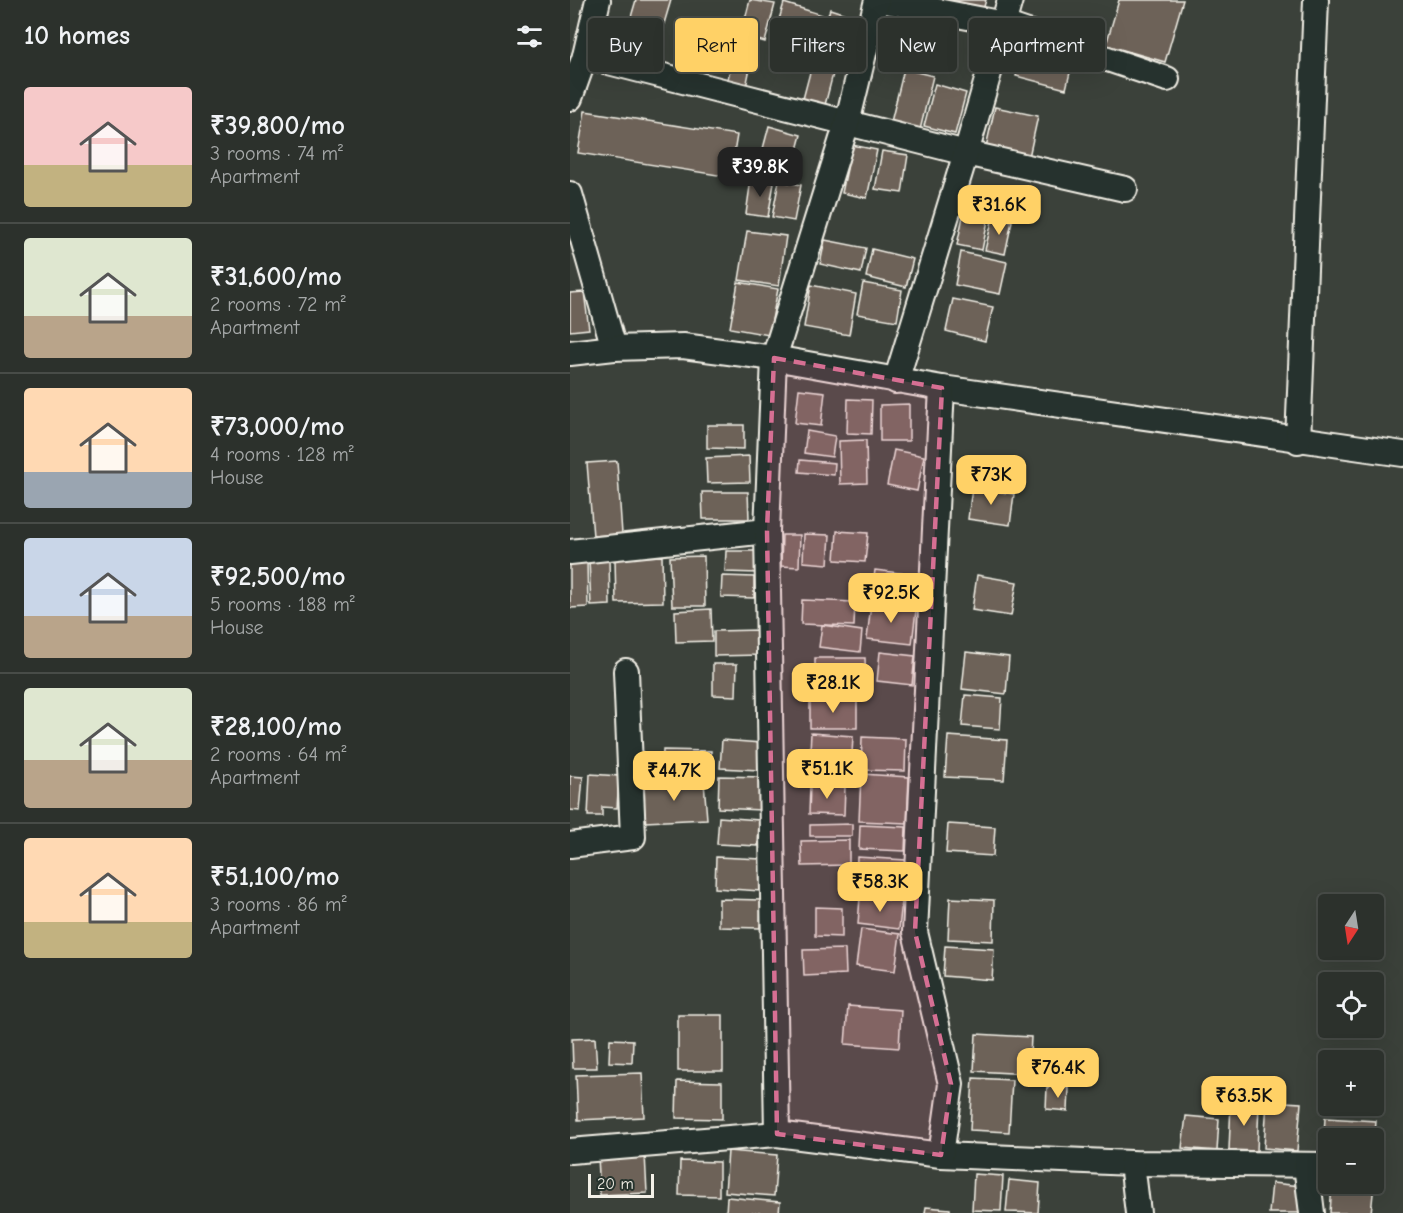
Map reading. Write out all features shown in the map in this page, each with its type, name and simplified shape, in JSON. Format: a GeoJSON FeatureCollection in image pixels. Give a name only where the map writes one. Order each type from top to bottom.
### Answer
{"type":"FeatureCollection","features":[{"type":"Feature","properties":{"kind":"street"},"geometry":{"type":"LineString","coordinates":[[570,98],[585,56],[598,0]]}},
{"type":"Feature","properties":{"kind":"street"},"geometry":{"type":"LineString","coordinates":[[777,1134],[767,531],[774,358],[847,123],[878,0],[972,18]]}},
{"type":"Feature","properties":{"kind":"street"},"geometry":{"type":"LineString","coordinates":[[1006,18],[1010,0]]}},
{"type":"Feature","properties":{"kind":"street"},"geometry":{"type":"LineString","coordinates":[[1298,441],[1316,0]]}},
{"type":"Feature","properties":{"kind":"street"},"geometry":{"type":"LineString","coordinates":[[585,56],[966,153],[1125,189]]}},
{"type":"Feature","properties":{"kind":"street"},"geometry":{"type":"LineString","coordinates":[[1105,58],[1167,79]]}},
{"type":"Feature","properties":{"kind":"street"},"geometry":{"type":"LineString","coordinates":[[896,381],[990,72]]}},
{"type":"Feature","properties":{"kind":"street"},"geometry":{"type":"LineString","coordinates":[[570,194],[614,348]]}},
{"type":"Feature","properties":{"kind":"street"},"geometry":{"type":"LineString","coordinates":[[570,353],[614,348],[683,346],[774,358],[942,388],[1298,441],[1403,454]]}},
{"type":"Feature","properties":{"kind":"street"},"geometry":{"type":"LineString","coordinates":[[940,1155],[951,1084],[915,932],[942,388]]}},
{"type":"Feature","properties":{"kind":"street"},"geometry":{"type":"LineString","coordinates":[[570,552],[767,531]]}},
{"type":"Feature","properties":{"kind":"street"},"geometry":{"type":"LineString","coordinates":[[570,845],[633,837],[626,671]]}},
{"type":"Feature","properties":{"kind":"street"},"geometry":{"type":"LineString","coordinates":[[570,1151],[777,1134],[940,1155],[1132,1163],[1317,1165],[1312,1213]]}},
{"type":"Feature","properties":{"kind":"street"},"geometry":{"type":"LineString","coordinates":[[1132,1163],[1138,1213]]}},
{"type":"Feature","properties":{"kind":"highlighted area"},"geometry":{"type":"Polygon","coordinates":[[[774,358],[942,388],[915,932],[951,1084],[941,1155],[777,1134],[767,531],[774,358]]]}},
{"type":"Feature","properties":{"kind":"building"},"geometry":{"type":"Polygon","coordinates":[[[636,0],[671,0],[663,27],[663,18],[631,17],[636,0]]]}},
{"type":"Feature","properties":{"kind":"building"},"geometry":{"type":"Polygon","coordinates":[[[750,0],[775,4],[765,42],[758,40],[758,18],[745,18],[750,0]]]}},
{"type":"Feature","properties":{"kind":"building"},"geometry":{"type":"Polygon","coordinates":[[[942,0],[986,0],[982,13],[942,0]]]}},
{"type":"Feature","properties":{"kind":"building"},"geometry":{"type":"Polygon","coordinates":[[[1119,0],[1183,0],[1165,62],[1106,45],[1119,0]]]}},
{"type":"Feature","properties":{"kind":"building"},"geometry":{"type":"Polygon","coordinates":[[[784,3],[822,15],[821,18],[779,18],[784,3]]]}},
{"type":"Feature","properties":{"kind":"building"},"geometry":{"type":"Polygon","coordinates":[[[830,9],[855,17],[855,18],[827,18],[830,9]]]}},
{"type":"Feature","properties":{"kind":"building"},"geometry":{"type":"Polygon","coordinates":[[[887,10],[915,18],[885,18],[887,10]]]}},
{"type":"Feature","properties":{"kind":"building"},"geometry":{"type":"Polygon","coordinates":[[[878,43],[878,58],[874,57],[878,43]]]}},
{"type":"Feature","properties":{"kind":"building"},"geometry":{"type":"Polygon","coordinates":[[[730,72],[749,72],[746,87],[727,83],[730,72]]]}},
{"type":"Feature","properties":{"kind":"building"},"geometry":{"type":"Polygon","coordinates":[[[810,72],[833,72],[825,105],[803,99],[810,72]]]}},
{"type":"Feature","properties":{"kind":"building"},"geometry":{"type":"Polygon","coordinates":[[[903,72],[933,76],[920,130],[891,122],[903,72]]]}},
{"type":"Feature","properties":{"kind":"building"},"geometry":{"type":"Polygon","coordinates":[[[1017,72],[1070,72],[1066,89],[1016,76],[1017,72]]]}},
{"type":"Feature","properties":{"kind":"building"},"geometry":{"type":"Polygon","coordinates":[[[935,84],[966,93],[955,134],[924,126],[935,84]]]}},
{"type":"Feature","properties":{"kind":"building"},"geometry":{"type":"Polygon","coordinates":[[[995,107],[1038,116],[1029,157],[986,147],[995,107]]]}},
{"type":"Feature","properties":{"kind":"building"},"geometry":{"type":"Polygon","coordinates":[[[585,111],[737,135],[730,177],[578,153],[585,111]]]}},
{"type":"Feature","properties":{"kind":"building"},"geometry":{"type":"Polygon","coordinates":[[[769,126],[801,135],[792,168],[760,160],[769,126]]]}},
{"type":"Feature","properties":{"kind":"building"},"geometry":{"type":"Polygon","coordinates":[[[852,145],[877,150],[867,198],[842,193],[852,145]]]}},
{"type":"Feature","properties":{"kind":"building"},"geometry":{"type":"Polygon","coordinates":[[[882,151],[908,155],[902,193],[875,189],[882,151]]]}},
{"type":"Feature","properties":{"kind":"building"},"geometry":{"type":"Polygon","coordinates":[[[751,179],[774,183],[768,217],[746,214],[751,179]]]}},
{"type":"Feature","properties":{"kind":"building"},"geometry":{"type":"Polygon","coordinates":[[[779,181],[801,185],[794,221],[772,217],[779,181]]]}},
{"type":"Feature","properties":{"kind":"building"},"geometry":{"type":"Polygon","coordinates":[[[963,216],[988,220],[982,250],[957,245],[963,216]]]}},
{"type":"Feature","properties":{"kind":"building"},"geometry":{"type":"Polygon","coordinates":[[[993,217],[1012,221],[1005,254],[985,250],[993,217]]]}},
{"type":"Feature","properties":{"kind":"building"},"geometry":{"type":"Polygon","coordinates":[[[747,231],[786,236],[779,286],[739,280],[747,231]]]}},
{"type":"Feature","properties":{"kind":"building"},"geometry":{"type":"Polygon","coordinates":[[[825,240],[866,248],[861,273],[820,264],[825,240]]]}},
{"type":"Feature","properties":{"kind":"building"},"geometry":{"type":"Polygon","coordinates":[[[872,249],[913,259],[906,287],[866,277],[872,249]]]}},
{"type":"Feature","properties":{"kind":"building"},"geometry":{"type":"Polygon","coordinates":[[[961,252],[1007,262],[1000,294],[955,285],[961,252]]]}},
{"type":"Feature","properties":{"kind":"building"},"geometry":{"type":"Polygon","coordinates":[[[738,282],[778,289],[769,335],[730,328],[738,282]]]}},
{"type":"Feature","properties":{"kind":"building"},"geometry":{"type":"Polygon","coordinates":[[[863,283],[902,290],[897,321],[857,314],[863,283]]]}},
{"type":"Feature","properties":{"kind":"building"},"geometry":{"type":"Polygon","coordinates":[[[811,285],[856,294],[849,335],[804,327],[811,285]]]}},
{"type":"Feature","properties":{"kind":"building"},"geometry":{"type":"Polygon","coordinates":[[[584,292],[589,329],[570,331],[570,293],[584,292]]]}},
{"type":"Feature","properties":{"kind":"building"},"geometry":{"type":"Polygon","coordinates":[[[953,299],[993,307],[985,341],[946,331],[953,299]]]}},
{"type":"Feature","properties":{"kind":"building"},"geometry":{"type":"Polygon","coordinates":[[[799,389],[825,392],[821,426],[795,423],[799,389]]]}},
{"type":"Feature","properties":{"kind":"building"},"geometry":{"type":"Polygon","coordinates":[[[848,399],[872,400],[871,434],[847,433],[848,399]]]}},
{"type":"Feature","properties":{"kind":"building"},"geometry":{"type":"Polygon","coordinates":[[[909,404],[909,441],[880,441],[880,405],[909,404]]]}},
{"type":"Feature","properties":{"kind":"building"},"geometry":{"type":"Polygon","coordinates":[[[707,425],[744,425],[744,449],[707,448],[707,425]]]}},
{"type":"Feature","properties":{"kind":"building"},"geometry":{"type":"Polygon","coordinates":[[[807,431],[835,436],[832,457],[804,453],[807,431]]]}},
{"type":"Feature","properties":{"kind":"building"},"geometry":{"type":"Polygon","coordinates":[[[866,440],[867,483],[840,484],[839,441],[866,440]]]}},
{"type":"Feature","properties":{"kind":"building"},"geometry":{"type":"Polygon","coordinates":[[[894,450],[924,456],[917,491],[887,485],[894,450]]]}},
{"type":"Feature","properties":{"kind":"building"},"geometry":{"type":"Polygon","coordinates":[[[749,456],[750,482],[707,483],[706,458],[749,456]]]}},
{"type":"Feature","properties":{"kind":"building"},"geometry":{"type":"Polygon","coordinates":[[[800,460],[835,463],[834,475],[799,472],[800,460]]]}},
{"type":"Feature","properties":{"kind":"building"},"geometry":{"type":"Polygon","coordinates":[[[617,461],[622,534],[593,536],[587,463],[617,461]]]}},
{"type":"Feature","properties":{"kind":"building"},"geometry":{"type":"Polygon","coordinates":[[[972,488],[1014,494],[1010,525],[968,519],[972,488]]]}},
{"type":"Feature","properties":{"kind":"building"},"geometry":{"type":"Polygon","coordinates":[[[702,492],[748,492],[749,519],[703,519],[702,492]]]}},
{"type":"Feature","properties":{"kind":"building"},"geometry":{"type":"Polygon","coordinates":[[[837,531],[868,533],[865,562],[835,560],[837,531]]]}},
{"type":"Feature","properties":{"kind":"building"},"geometry":{"type":"Polygon","coordinates":[[[804,534],[830,535],[828,564],[803,562],[804,534]]]}},
{"type":"Feature","properties":{"kind":"building"},"geometry":{"type":"Polygon","coordinates":[[[782,535],[800,535],[799,567],[781,566],[782,535]]]}},
{"type":"Feature","properties":{"kind":"building"},"geometry":{"type":"Polygon","coordinates":[[[726,551],[758,551],[758,573],[725,572],[726,551]]]}},
{"type":"Feature","properties":{"kind":"building"},"geometry":{"type":"Polygon","coordinates":[[[662,556],[663,602],[616,603],[615,558],[662,556]]]}},
{"type":"Feature","properties":{"kind":"building"},"geometry":{"type":"Polygon","coordinates":[[[704,556],[705,606],[672,606],[670,557],[704,556]]]}},
{"type":"Feature","properties":{"kind":"building"},"geometry":{"type":"Polygon","coordinates":[[[589,559],[609,559],[610,605],[591,606],[589,559]]]}},
{"type":"Feature","properties":{"kind":"building"},"geometry":{"type":"Polygon","coordinates":[[[587,561],[588,607],[570,608],[570,562],[587,561]]]}},
{"type":"Feature","properties":{"kind":"building"},"geometry":{"type":"Polygon","coordinates":[[[875,570],[914,575],[910,605],[871,600],[875,570]]]}},
{"type":"Feature","properties":{"kind":"building"},"geometry":{"type":"Polygon","coordinates":[[[977,575],[1017,582],[1011,616],[972,610],[977,575]]]}},
{"type":"Feature","properties":{"kind":"building"},"geometry":{"type":"Polygon","coordinates":[[[722,576],[754,577],[754,598],[721,597],[722,576]]]}},
{"type":"Feature","properties":{"kind":"building"},"geometry":{"type":"Polygon","coordinates":[[[802,600],[855,602],[854,626],[801,624],[802,600]]]}},
{"type":"Feature","properties":{"kind":"building"},"geometry":{"type":"Polygon","coordinates":[[[871,604],[916,610],[912,644],[867,639],[871,604]]]}},
{"type":"Feature","properties":{"kind":"building"},"geometry":{"type":"Polygon","coordinates":[[[711,609],[712,641],[676,642],[675,611],[711,609]]]}},
{"type":"Feature","properties":{"kind":"building"},"geometry":{"type":"Polygon","coordinates":[[[822,625],[862,631],[860,652],[819,647],[822,625]]]}},
{"type":"Feature","properties":{"kind":"building"},"geometry":{"type":"Polygon","coordinates":[[[760,630],[761,655],[714,656],[714,631],[760,630]]]}},
{"type":"Feature","properties":{"kind":"building"},"geometry":{"type":"Polygon","coordinates":[[[880,652],[915,656],[912,685],[877,681],[880,652]]]}},
{"type":"Feature","properties":{"kind":"building"},"geometry":{"type":"Polygon","coordinates":[[[966,652],[1009,657],[1006,694],[962,689],[966,652]]]}},
{"type":"Feature","properties":{"kind":"building"},"geometry":{"type":"Polygon","coordinates":[[[815,658],[865,658],[866,689],[815,690],[815,658]]]}},
{"type":"Feature","properties":{"kind":"building"},"geometry":{"type":"Polygon","coordinates":[[[713,664],[737,664],[736,696],[713,695],[713,664]]]}},
{"type":"Feature","properties":{"kind":"building"},"geometry":{"type":"Polygon","coordinates":[[[965,695],[1002,698],[1000,729],[962,726],[965,695]]]}},
{"type":"Feature","properties":{"kind":"building"},"geometry":{"type":"Polygon","coordinates":[[[810,700],[857,701],[857,728],[810,728],[810,700]]]}},
{"type":"Feature","properties":{"kind":"building"},"geometry":{"type":"Polygon","coordinates":[[[811,733],[853,736],[851,772],[809,769],[811,733]]]}},
{"type":"Feature","properties":{"kind":"building"},"geometry":{"type":"Polygon","coordinates":[[[948,736],[1007,740],[1004,780],[945,777],[948,736]]]}},
{"type":"Feature","properties":{"kind":"building"},"geometry":{"type":"Polygon","coordinates":[[[862,737],[906,739],[905,771],[861,770],[862,737]]]}},
{"type":"Feature","properties":{"kind":"building"},"geometry":{"type":"Polygon","coordinates":[[[722,740],[761,743],[759,770],[720,768],[722,740]]]}},
{"type":"Feature","properties":{"kind":"building"},"geometry":{"type":"Polygon","coordinates":[[[663,750],[711,751],[710,781],[662,779],[663,750]]]}},
{"type":"Feature","properties":{"kind":"building"},"geometry":{"type":"Polygon","coordinates":[[[590,774],[619,776],[617,808],[602,807],[602,816],[588,816],[590,774]]]}},
{"type":"Feature","properties":{"kind":"building"},"geometry":{"type":"Polygon","coordinates":[[[861,774],[909,777],[907,823],[859,821],[861,774]]]}},
{"type":"Feature","properties":{"kind":"building"},"geometry":{"type":"Polygon","coordinates":[[[570,776],[583,777],[580,811],[570,810],[570,776]]]}},
{"type":"Feature","properties":{"kind":"building"},"geometry":{"type":"Polygon","coordinates":[[[719,776],[762,777],[761,810],[718,808],[719,776]]]}},
{"type":"Feature","properties":{"kind":"building"},"geometry":{"type":"Polygon","coordinates":[[[704,782],[707,819],[645,822],[642,785],[704,782]]]}},
{"type":"Feature","properties":{"kind":"building"},"geometry":{"type":"Polygon","coordinates":[[[810,786],[845,787],[844,815],[809,814],[810,786]]]}},
{"type":"Feature","properties":{"kind":"building"},"geometry":{"type":"Polygon","coordinates":[[[719,817],[759,820],[758,846],[717,844],[719,817]]]}},
{"type":"Feature","properties":{"kind":"building"},"geometry":{"type":"Polygon","coordinates":[[[852,824],[852,836],[810,836],[810,825],[852,824]]]}},
{"type":"Feature","properties":{"kind":"building"},"geometry":{"type":"Polygon","coordinates":[[[948,824],[995,827],[993,856],[946,853],[948,824]]]}},
{"type":"Feature","properties":{"kind":"building"},"geometry":{"type":"Polygon","coordinates":[[[860,825],[906,827],[905,851],[859,849],[860,825]]]}},
{"type":"Feature","properties":{"kind":"building"},"geometry":{"type":"Polygon","coordinates":[[[849,840],[849,865],[802,866],[801,841],[849,840]]]}},
{"type":"Feature","properties":{"kind":"building"},"geometry":{"type":"Polygon","coordinates":[[[716,857],[762,859],[761,891],[715,888],[716,857]]]}},
{"type":"Feature","properties":{"kind":"building"},"geometry":{"type":"Polygon","coordinates":[[[857,857],[906,860],[904,888],[856,885],[857,857]]]}},
{"type":"Feature","properties":{"kind":"building"},"geometry":{"type":"Polygon","coordinates":[[[860,897],[902,901],[899,929],[858,924],[860,897]]]}},
{"type":"Feature","properties":{"kind":"building"},"geometry":{"type":"Polygon","coordinates":[[[950,898],[994,900],[993,941],[948,939],[950,898]]]}},
{"type":"Feature","properties":{"kind":"building"},"geometry":{"type":"Polygon","coordinates":[[[719,899],[761,900],[760,928],[719,927],[719,899]]]}},
{"type":"Feature","properties":{"kind":"building"},"geometry":{"type":"Polygon","coordinates":[[[815,907],[842,908],[842,937],[815,936],[815,907]]]}},
{"type":"Feature","properties":{"kind":"building"},"geometry":{"type":"Polygon","coordinates":[[[861,929],[900,934],[895,971],[856,966],[861,929]]]}},
{"type":"Feature","properties":{"kind":"building"},"geometry":{"type":"Polygon","coordinates":[[[945,946],[994,949],[992,980],[943,976],[945,946]]]}},
{"type":"Feature","properties":{"kind":"building"},"geometry":{"type":"Polygon","coordinates":[[[845,949],[846,974],[804,976],[803,950],[845,949]]]}},
{"type":"Feature","properties":{"kind":"building"},"geometry":{"type":"Polygon","coordinates":[[[848,1006],[901,1010],[899,1048],[845,1044],[848,1006]]]}},
{"type":"Feature","properties":{"kind":"building"},"geometry":{"type":"Polygon","coordinates":[[[678,1015],[723,1015],[723,1071],[678,1071],[678,1015]]]}},
{"type":"Feature","properties":{"kind":"building"},"geometry":{"type":"Polygon","coordinates":[[[976,1034],[1031,1037],[1029,1074],[974,1071],[976,1034]]]}},
{"type":"Feature","properties":{"kind":"building"},"geometry":{"type":"Polygon","coordinates":[[[595,1038],[597,1068],[573,1068],[572,1039],[595,1038]]]}},
{"type":"Feature","properties":{"kind":"building"},"geometry":{"type":"Polygon","coordinates":[[[610,1039],[633,1040],[632,1063],[609,1062],[610,1039]]]}},
{"type":"Feature","properties":{"kind":"building"},"geometry":{"type":"Polygon","coordinates":[[[642,1073],[644,1117],[578,1120],[576,1075],[642,1073]]]}},
{"type":"Feature","properties":{"kind":"building"},"geometry":{"type":"Polygon","coordinates":[[[973,1078],[1012,1080],[1009,1132],[970,1130],[973,1078]]]}},
{"type":"Feature","properties":{"kind":"building"},"geometry":{"type":"Polygon","coordinates":[[[677,1081],[722,1082],[722,1119],[676,1118],[677,1081]]]}},
{"type":"Feature","properties":{"kind":"building"},"geometry":{"type":"Polygon","coordinates":[[[1047,1087],[1069,1088],[1068,1111],[1046,1109],[1047,1087]]]}},
{"type":"Feature","properties":{"kind":"building"},"geometry":{"type":"Polygon","coordinates":[[[1267,1101],[1301,1103],[1297,1151],[1264,1148],[1267,1101]]]}},
{"type":"Feature","properties":{"kind":"building"},"geometry":{"type":"Polygon","coordinates":[[[1231,1103],[1259,1105],[1257,1151],[1229,1150],[1231,1103]]]}},
{"type":"Feature","properties":{"kind":"building"},"geometry":{"type":"Polygon","coordinates":[[[1186,1116],[1219,1119],[1217,1151],[1182,1148],[1186,1116]]]}},
{"type":"Feature","properties":{"kind":"building"},"geometry":{"type":"Polygon","coordinates":[[[1325,1118],[1376,1121],[1375,1128],[1324,1128],[1325,1118]]]}},
{"type":"Feature","properties":{"kind":"building"},"geometry":{"type":"Polygon","coordinates":[[[728,1151],[777,1155],[774,1196],[725,1192],[728,1151]]]}},
{"type":"Feature","properties":{"kind":"building"},"geometry":{"type":"Polygon","coordinates":[[[645,1154],[647,1193],[600,1195],[598,1156],[645,1154]]]}},
{"type":"Feature","properties":{"kind":"building"},"geometry":{"type":"Polygon","coordinates":[[[680,1161],[719,1162],[719,1196],[679,1195],[680,1161]]]}},
{"type":"Feature","properties":{"kind":"building"},"geometry":{"type":"Polygon","coordinates":[[[974,1174],[1003,1176],[1001,1211],[972,1210],[974,1174]]]}},
{"type":"Feature","properties":{"kind":"building"},"geometry":{"type":"Polygon","coordinates":[[[1009,1180],[1040,1183],[1038,1213],[1006,1212],[1009,1180]]]}},
{"type":"Feature","properties":{"kind":"building"},"geometry":{"type":"Polygon","coordinates":[[[1272,1183],[1301,1186],[1299,1213],[1269,1213],[1272,1183]]]}},
{"type":"Feature","properties":{"kind":"building"},"geometry":{"type":"Polygon","coordinates":[[[1331,1194],[1373,1194],[1371,1213],[1330,1213],[1331,1194]]]}},
{"type":"Feature","properties":{"kind":"building"},"geometry":{"type":"Polygon","coordinates":[[[727,1197],[780,1202],[779,1213],[726,1213],[727,1197]]]}},
{"type":"Feature","properties":{"kind":"building"},"geometry":{"type":"Polygon","coordinates":[[[926,1207],[950,1209],[950,1213],[925,1213],[926,1207]]]}}]}
